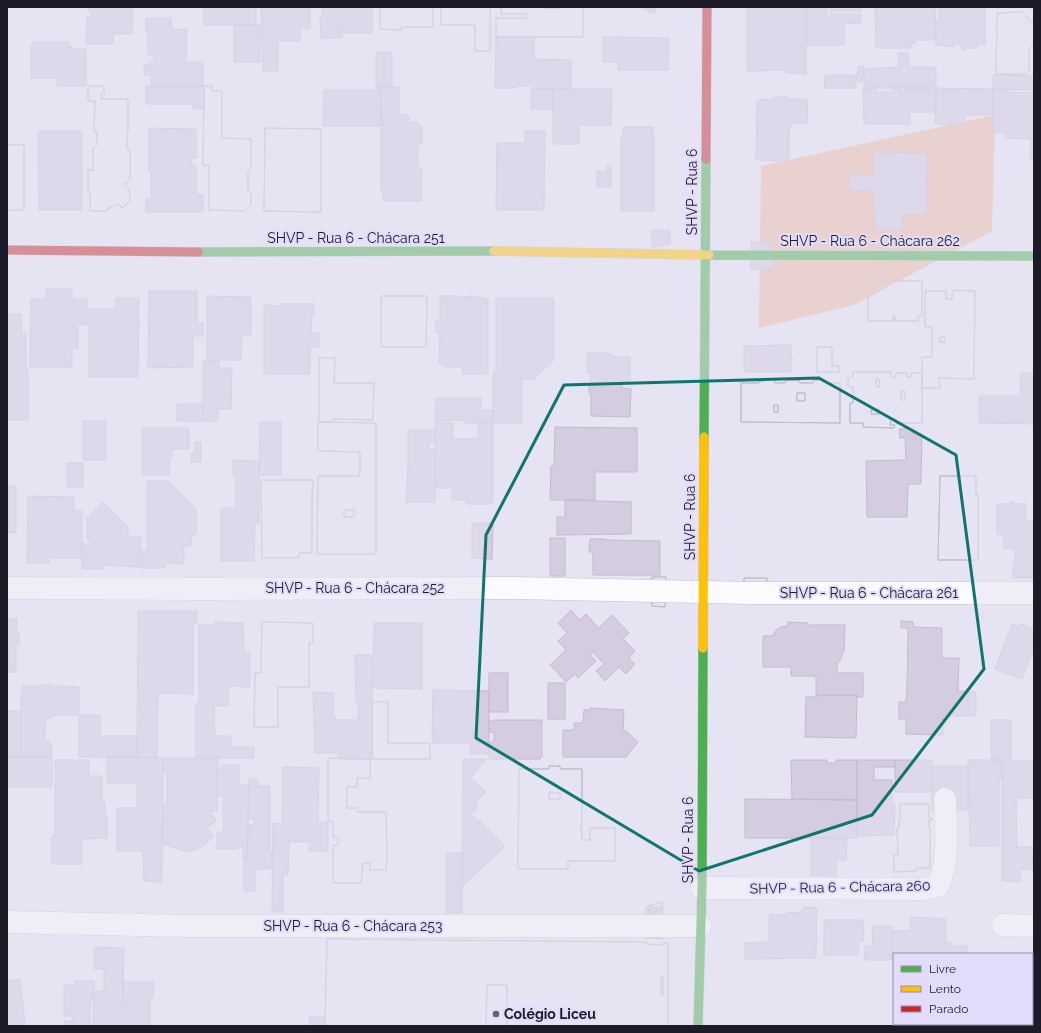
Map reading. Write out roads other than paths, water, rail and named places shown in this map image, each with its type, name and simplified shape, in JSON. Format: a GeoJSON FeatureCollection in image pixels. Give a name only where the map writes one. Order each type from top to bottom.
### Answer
{"type":"FeatureCollection","features":[{"type":"Feature","properties":{"kind":"street","name":"SHVP - Rua 6"},"geometry":{"type":"LineString","coordinates":[[698,1026],[702,888],[707,7]]}},
{"type":"Feature","properties":{"kind":"street","name":"SHVP - Rua 6 - Chácara 251"},"geometry":{"type":"LineString","coordinates":[[7,250],[195,252],[501,251],[705,255]]}},
{"type":"Feature","properties":{"kind":"street","name":"SHVP - Rua 6 - Chácara 262"},"geometry":{"type":"LineString","coordinates":[[705,255],[1034,256]]}},
{"type":"Feature","properties":{"kind":"street","name":"SHVP - Rua 6 - Chácara 252"},"geometry":{"type":"LineString","coordinates":[[7,588],[513,588],[704,593]]}},
{"type":"Feature","properties":{"kind":"street","name":"SHVP - Rua 6 - Chácara 261"},"geometry":{"type":"LineString","coordinates":[[704,593],[1034,593]]}},
{"type":"Feature","properties":{"kind":"street","name":"SHVP - Rua 6 - Chácara 260"},"geometry":{"type":"LineString","coordinates":[[702,888],[922,889],[938,886],[944,865],[947,833],[945,799]]}},
{"type":"Feature","properties":{"kind":"street","name":"SHVP - Rua 6 - Chácara 253"},"geometry":{"type":"LineString","coordinates":[[7,922],[187,926],[700,926]]}},
{"type":"Feature","properties":{"kind":"street"},"geometry":{"type":"LineString","coordinates":[[1003,925],[1034,926]]}},
{"type":"Feature","properties":{"kind":"place","name":"Colégio Liceu"},"geometry":{"type":"Point","coordinates":[496,1014]}}]}
